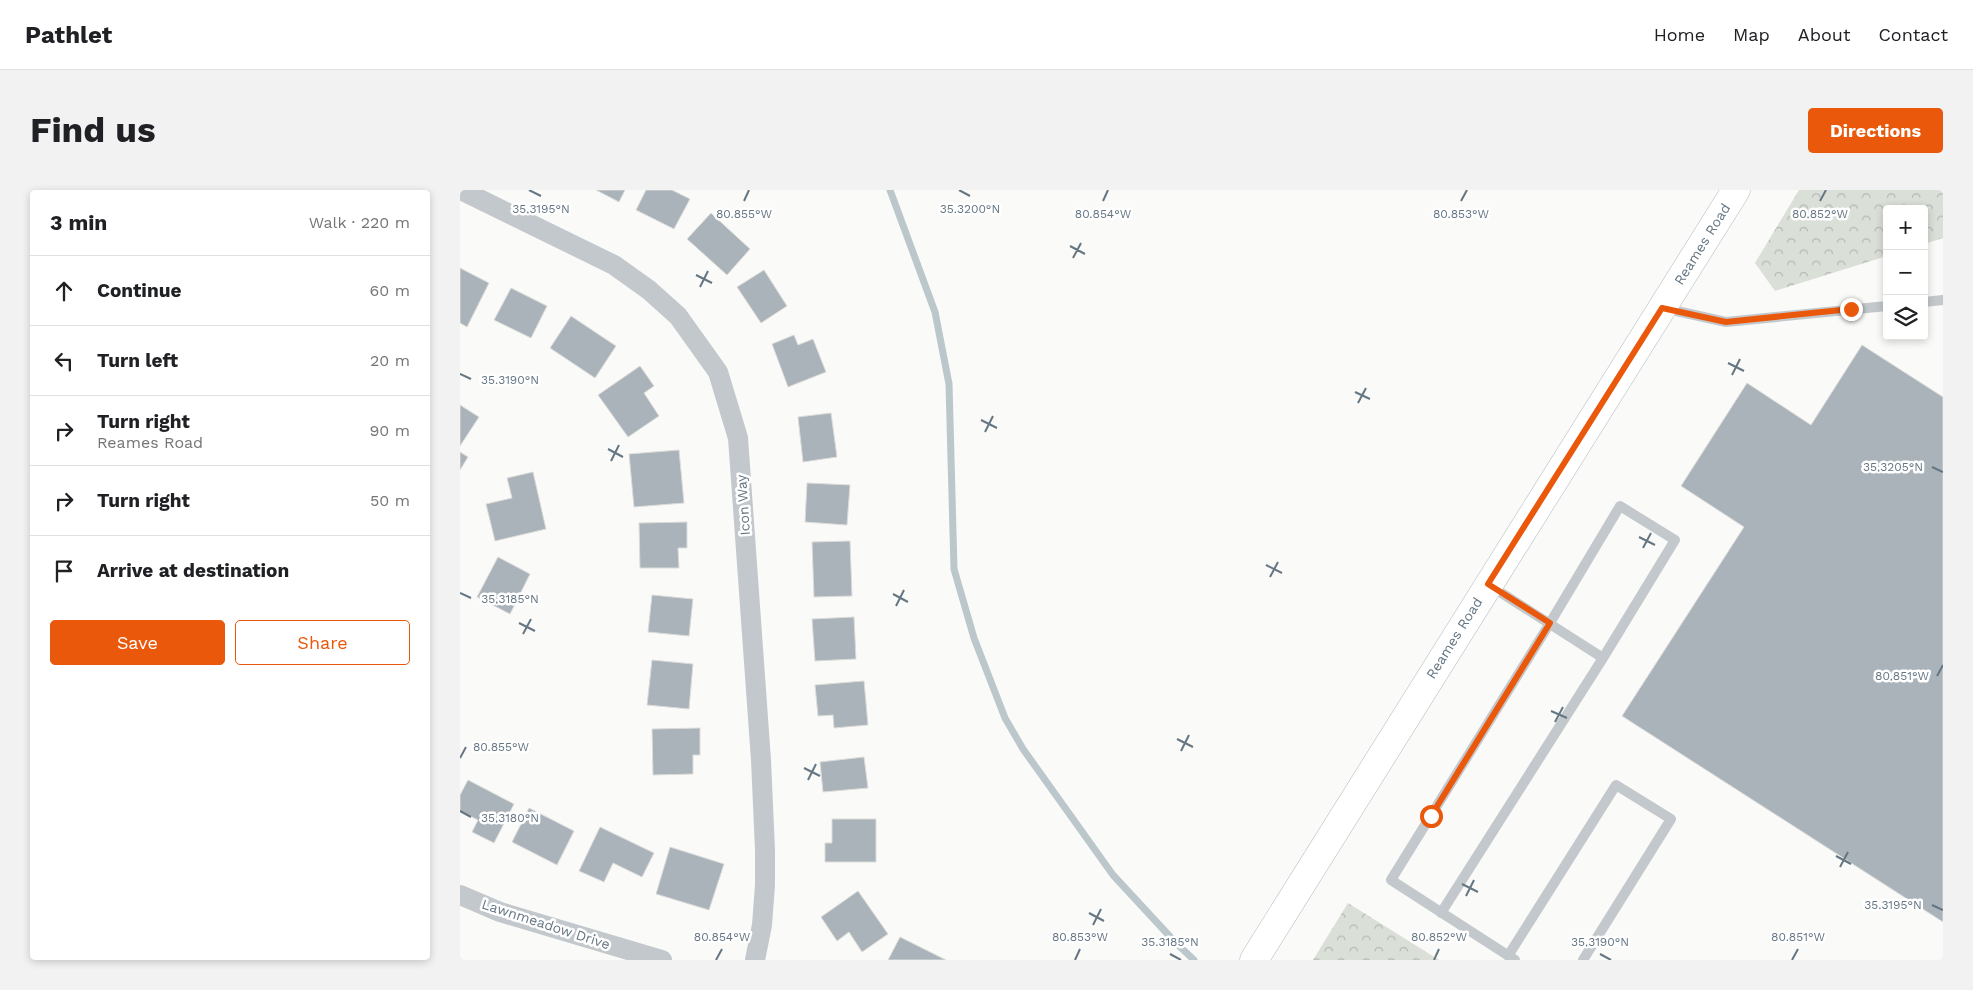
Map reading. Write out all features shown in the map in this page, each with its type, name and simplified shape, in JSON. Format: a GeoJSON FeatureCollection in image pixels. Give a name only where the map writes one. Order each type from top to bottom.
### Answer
{"type":"FeatureCollection","features":[{"type":"Feature","properties":{"kind":"main road","name":"Reames Road"},"geometry":{"type":"LineString","coordinates":[[1254,960],[1736,190]]}},
{"type":"Feature","properties":{"kind":"street","name":"Icon Way"},"geometry":{"type":"LineString","coordinates":[[461,190],[614,266],[650,290],[678,316],[718,372],[738,438],[760,760],[765,885],[762,924],[755,960]]}},
{"type":"Feature","properties":{"kind":"street","name":"Lawnmeadow Drive"},"geometry":{"type":"LineString","coordinates":[[460,895],[500,912],[662,960]]}},
{"type":"Feature","properties":{"kind":"lane"},"geometry":{"type":"LineString","coordinates":[[1928,302],[1943,300]]}},
{"type":"Feature","properties":{"kind":"lane"},"geometry":{"type":"LineString","coordinates":[[1662,308],[1726,322],[1883,306]]}},
{"type":"Feature","properties":{"kind":"lane"},"geometry":{"type":"LineString","coordinates":[[1441,913],[1603,658],[1675,540],[1620,506],[1391,880],[1441,913],[1512,958],[1616,785],[1671,819],[1583,960]]}},
{"type":"Feature","properties":{"kind":"lane"},"geometry":{"type":"LineString","coordinates":[[1488,584],[1603,658]]}},
{"type":"Feature","properties":{"kind":"green space"},"geometry":{"type":"Polygon","coordinates":[[[1799,190],[1943,190],[1943,238],[1928,243],[1928,205],[1883,205],[1883,257],[1775,291],[1755,263],[1799,190]]]}},
{"type":"Feature","properties":{"kind":"green space"},"geometry":{"type":"Polygon","coordinates":[[[1348,903],[1439,960],[1313,960],[1348,903]]]}},
{"type":"Feature","properties":{"kind":"building"},"geometry":{"type":"Polygon","coordinates":[[[596,190],[625,190],[619,202],[596,190]]]}},
{"type":"Feature","properties":{"kind":"building"},"geometry":{"type":"Polygon","coordinates":[[[646,190],[672,190],[690,199],[674,229],[636,210],[646,190]]]}},
{"type":"Feature","properties":{"kind":"building"},"geometry":{"type":"Polygon","coordinates":[[[711,213],[750,249],[727,275],[687,239],[711,213]]]}},
{"type":"Feature","properties":{"kind":"building"},"geometry":{"type":"Polygon","coordinates":[[[460,268],[489,283],[467,327],[460,323],[460,268]]]}},
{"type":"Feature","properties":{"kind":"building"},"geometry":{"type":"Polygon","coordinates":[[[764,270],[787,306],[761,323],[737,287],[764,270]]]}},
{"type":"Feature","properties":{"kind":"building"},"geometry":{"type":"Polygon","coordinates":[[[511,288],[547,306],[531,338],[494,320],[511,288]]]}},
{"type":"Feature","properties":{"kind":"building"},"geometry":{"type":"Polygon","coordinates":[[[571,316],[616,346],[595,378],[550,348],[571,316]]]}},
{"type":"Feature","properties":{"kind":"building"},"geometry":{"type":"Polygon","coordinates":[[[794,335],[798,345],[813,339],[826,372],[788,387],[772,344],[794,335]]]}},
{"type":"Feature","properties":{"kind":"building"},"geometry":{"type":"Polygon","coordinates":[[[1862,345],[1943,397],[1943,922],[1622,716],[1744,527],[1681,486],[1747,383],[1811,425],[1862,345]]]}},
{"type":"Feature","properties":{"kind":"building"},"geometry":{"type":"Polygon","coordinates":[[[640,366],[654,386],[644,393],[659,416],[628,437],[598,395],[640,366]]]}},
{"type":"Feature","properties":{"kind":"building"},"geometry":{"type":"Polygon","coordinates":[[[460,405],[479,417],[460,446],[460,405]]]}},
{"type":"Feature","properties":{"kind":"building"},"geometry":{"type":"Polygon","coordinates":[[[831,413],[837,457],[803,462],[798,417],[831,413]]]}},
{"type":"Feature","properties":{"kind":"building"},"geometry":{"type":"Polygon","coordinates":[[[679,450],[684,503],[634,507],[629,454],[679,450]]]}},
{"type":"Feature","properties":{"kind":"building"},"geometry":{"type":"Polygon","coordinates":[[[460,452],[468,457],[460,470],[460,452]]]}},
{"type":"Feature","properties":{"kind":"building"},"geometry":{"type":"Polygon","coordinates":[[[533,472],[546,529],[495,541],[486,504],[512,498],[507,478],[533,472]]]}},
{"type":"Feature","properties":{"kind":"building"},"geometry":{"type":"Polygon","coordinates":[[[807,483],[850,485],[847,525],[805,522],[807,483]]]}},
{"type":"Feature","properties":{"kind":"building"},"geometry":{"type":"Polygon","coordinates":[[[687,522],[687,548],[678,548],[679,568],[640,568],[639,523],[687,522]]]}},
{"type":"Feature","properties":{"kind":"building"},"geometry":{"type":"Polygon","coordinates":[[[850,541],[852,596],[814,597],[812,542],[850,541]]]}},
{"type":"Feature","properties":{"kind":"building"},"geometry":{"type":"Polygon","coordinates":[[[498,557],[530,574],[510,614],[477,597],[498,557]]]}},
{"type":"Feature","properties":{"kind":"building"},"geometry":{"type":"Polygon","coordinates":[[[652,595],[693,599],[689,636],[648,632],[652,595]]]}},
{"type":"Feature","properties":{"kind":"building"},"geometry":{"type":"Polygon","coordinates":[[[854,617],[856,659],[815,661],[812,619],[854,617]]]}},
{"type":"Feature","properties":{"kind":"building"},"geometry":{"type":"Polygon","coordinates":[[[652,660],[693,664],[689,709],[647,705],[652,660]]]}},
{"type":"Feature","properties":{"kind":"building"},"geometry":{"type":"Polygon","coordinates":[[[864,681],[868,725],[834,728],[833,715],[818,716],[815,685],[864,681]]]}},
{"type":"Feature","properties":{"kind":"building"},"geometry":{"type":"Polygon","coordinates":[[[700,728],[700,755],[693,755],[693,774],[653,775],[652,729],[700,728]]]}},
{"type":"Feature","properties":{"kind":"building"},"geometry":{"type":"Polygon","coordinates":[[[864,757],[868,788],[823,792],[820,762],[864,757]]]}},
{"type":"Feature","properties":{"kind":"building"},"geometry":{"type":"Polygon","coordinates":[[[468,780],[514,804],[494,843],[472,832],[478,820],[460,811],[460,795],[468,780]]]}},
{"type":"Feature","properties":{"kind":"building"},"geometry":{"type":"Polygon","coordinates":[[[529,808],[574,831],[557,865],[512,842],[529,808]]]}},
{"type":"Feature","properties":{"kind":"building"},"geometry":{"type":"Polygon","coordinates":[[[832,819],[876,819],[876,862],[825,862],[825,843],[832,843],[832,819]]]}},
{"type":"Feature","properties":{"kind":"building"},"geometry":{"type":"Polygon","coordinates":[[[600,827],[654,853],[642,877],[613,863],[604,882],[579,871],[600,827]]]}},
{"type":"Feature","properties":{"kind":"building"},"geometry":{"type":"Polygon","coordinates":[[[670,847],[724,864],[709,910],[656,894],[670,847]]]}},
{"type":"Feature","properties":{"kind":"building"},"geometry":{"type":"Polygon","coordinates":[[[858,891],[888,934],[862,952],[849,932],[837,941],[821,917],[858,891]]]}},
{"type":"Feature","properties":{"kind":"building"},"geometry":{"type":"Polygon","coordinates":[[[900,937],[946,960],[888,960],[900,937]]]}},
{"type":"Feature","properties":{"kind":"waterway"},"geometry":{"type":"LineString","coordinates":[[890,190],[935,312],[949,384],[954,569],[974,638],[1005,718],[1023,749],[1113,875],[1194,960]]}},
{"type":"Feature","properties":{"kind":"route"},"geometry":{"type":"LineString","coordinates":[[1431,816],[1550,623],[1488,584],[1662,308],[1726,322],[1851,309]]}}]}
